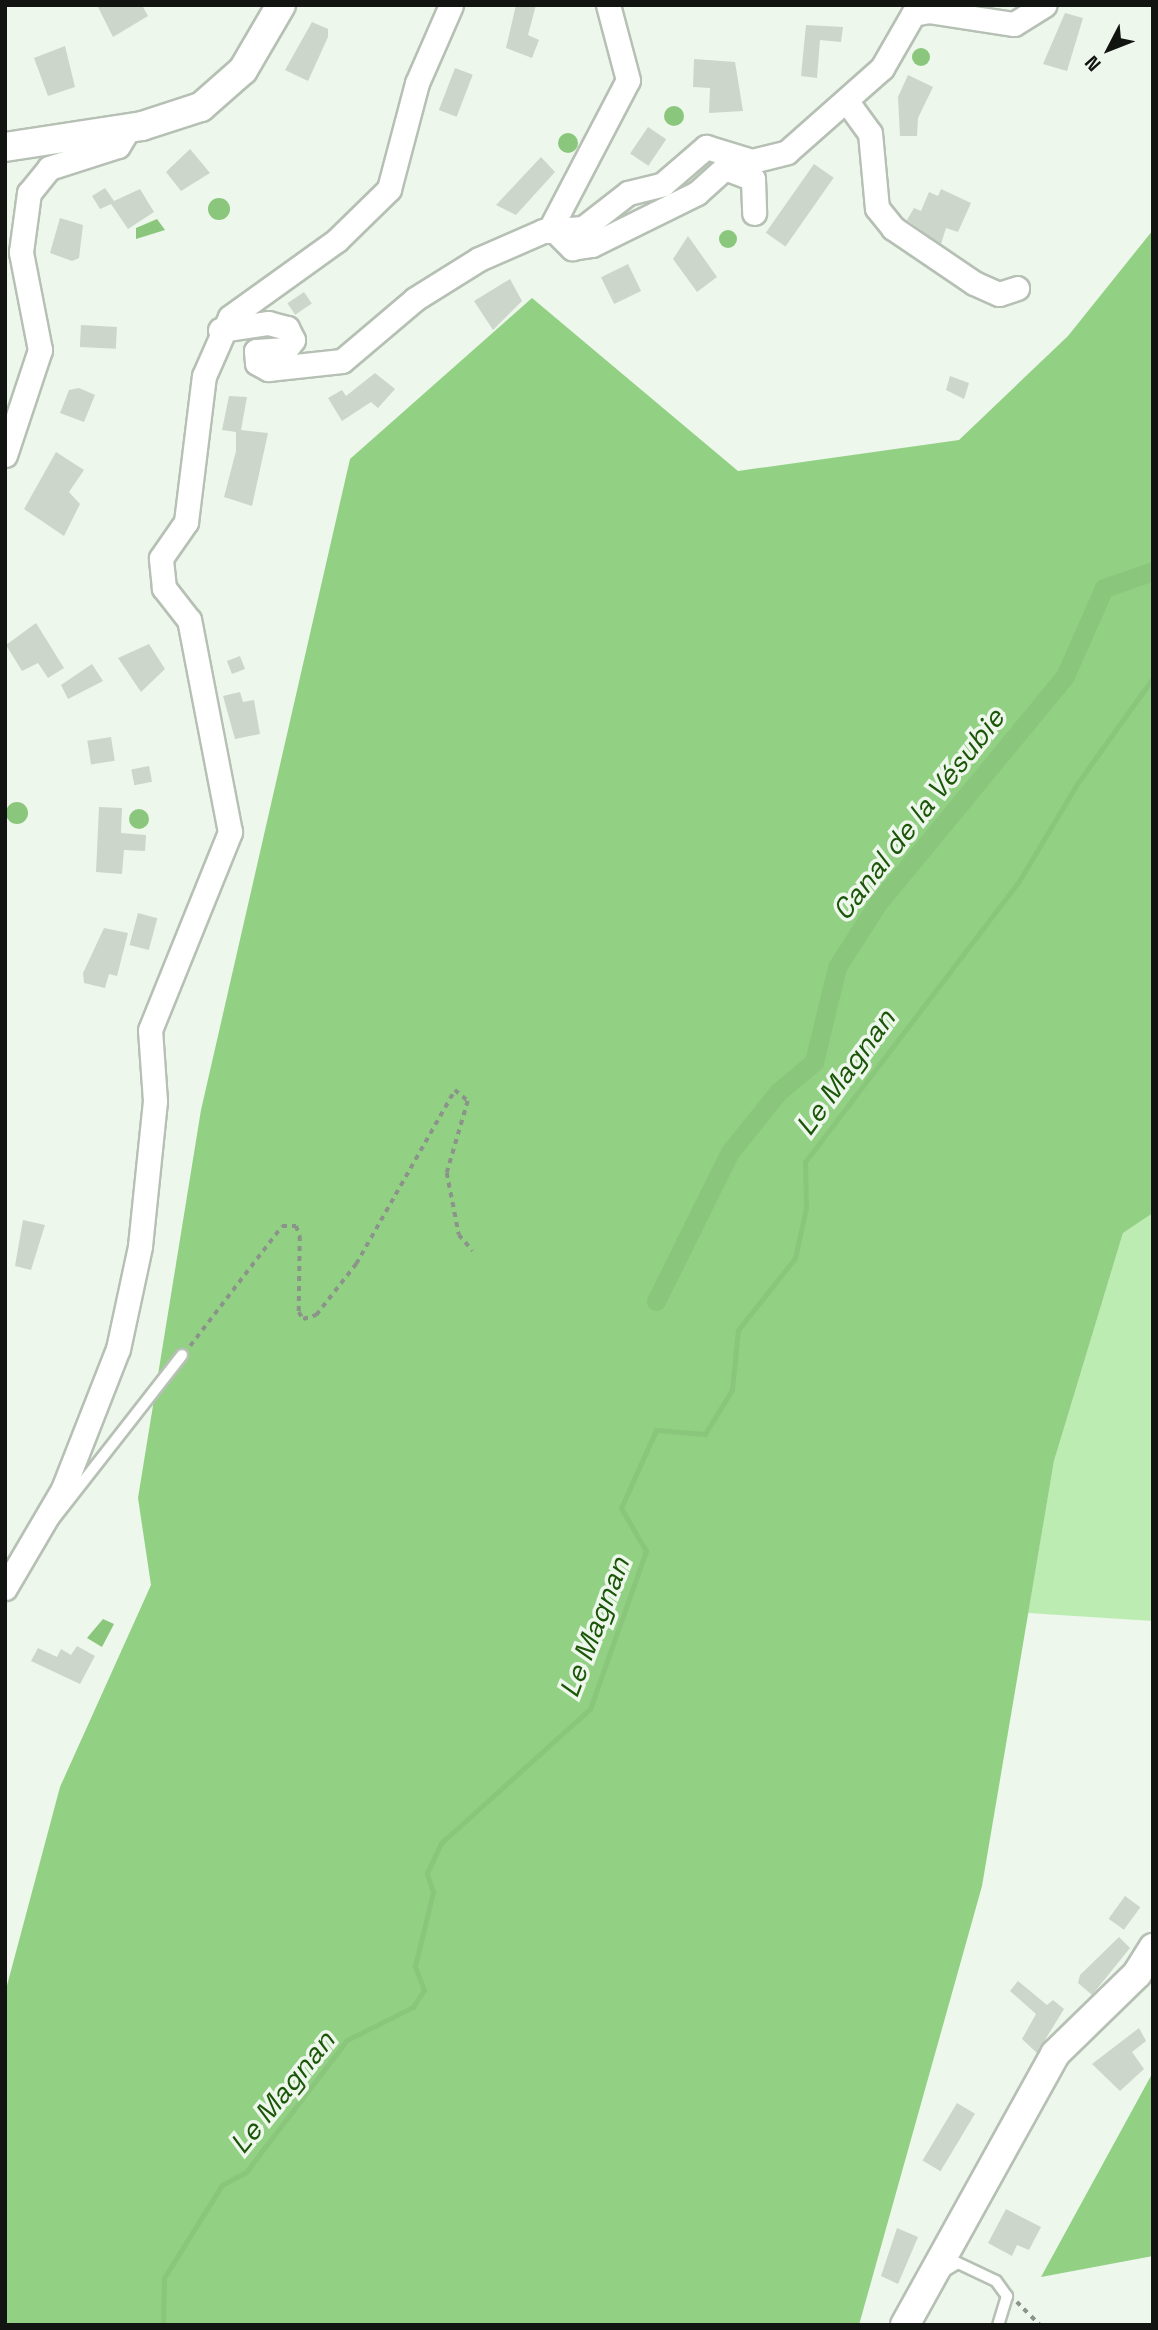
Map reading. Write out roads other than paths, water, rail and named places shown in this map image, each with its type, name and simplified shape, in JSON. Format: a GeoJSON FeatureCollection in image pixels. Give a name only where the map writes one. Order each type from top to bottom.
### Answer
{"type":"FeatureCollection","features":[{"type":"Feature","properties":{"kind":"street"},"geometry":{"type":"LineString","coordinates":[[5,147],[170,119],[216,96],[255,54],[281,5]]}},
{"type":"Feature","properties":{"kind":"street"},"geometry":{"type":"LineString","coordinates":[[5,1588],[46,1524],[110,1371],[140,1247],[155,1101],[150,1030],[230,832],[189,620],[164,588],[161,558],[186,522],[204,376],[220,330],[337,240],[389,189],[414,90],[451,5]]}},
{"type":"Feature","properties":{"kind":"street"},"geometry":{"type":"LineString","coordinates":[[552,231],[628,80],[608,5]]}},
{"type":"Feature","properties":{"kind":"street"},"geometry":{"type":"LineString","coordinates":[[220,330],[268,323],[287,328],[293,340],[286,349],[256,351],[257,363],[268,369],[342,361],[415,299],[479,259],[552,231],[583,228],[628,193],[663,184],[706,147],[752,161],[787,152],[848,103],[882,68],[913,14],[928,11],[1014,24],[1045,5]]}},
{"type":"Feature","properties":{"kind":"street"},"geometry":{"type":"LineString","coordinates":[[848,103],[870,133],[877,208],[893,229],[975,283],[999,294],[1017,288]]}},
{"type":"Feature","properties":{"kind":"street"},"geometry":{"type":"LineString","coordinates":[[5,455],[40,350],[21,252],[29,193],[49,167],[118,146],[129,128]]}},
{"type":"Feature","properties":{"kind":"street"},"geometry":{"type":"LineString","coordinates":[[552,231],[572,248],[592,246],[697,193],[725,168],[753,179],[754,213]]}},
{"type":"Feature","properties":{"kind":"street"},"geometry":{"type":"LineString","coordinates":[[905,2325],[926,2282],[1055,2054],[1137,1974],[1153,1948]]}},
{"type":"Feature","properties":{"kind":"lane"},"geometry":{"type":"LineString","coordinates":[[46,1524],[61,1514],[182,1356]]}},
{"type":"Feature","properties":{"kind":"lane"},"geometry":{"type":"LineString","coordinates":[[926,2282],[958,2263],[996,2281],[1007,2296],[998,2325]]}},
{"type":"Feature","properties":{"kind":"waterway","name":"Canal de la Vésubie"},"geometry":{"type":"LineString","coordinates":[[656,1301],[730,1152],[778,1092],[814,1062],[837,967],[878,903],[1065,676],[1104,588],[1153,571]]}},
{"type":"Feature","properties":{"kind":"waterway","name":"Le Magnan"},"geometry":{"type":"LineString","coordinates":[[163,2325],[164,2278],[222,2185],[246,2172],[347,2040],[413,2007],[424,1990],[415,1966],[433,1892],[427,1873],[441,1843],[590,1709],[646,1551],[621,1508],[656,1430],[705,1434],[732,1390],[738,1330],[795,1258],[806,1208],[805,1162],[1019,881],[1077,784],[1153,678]]}}]}
